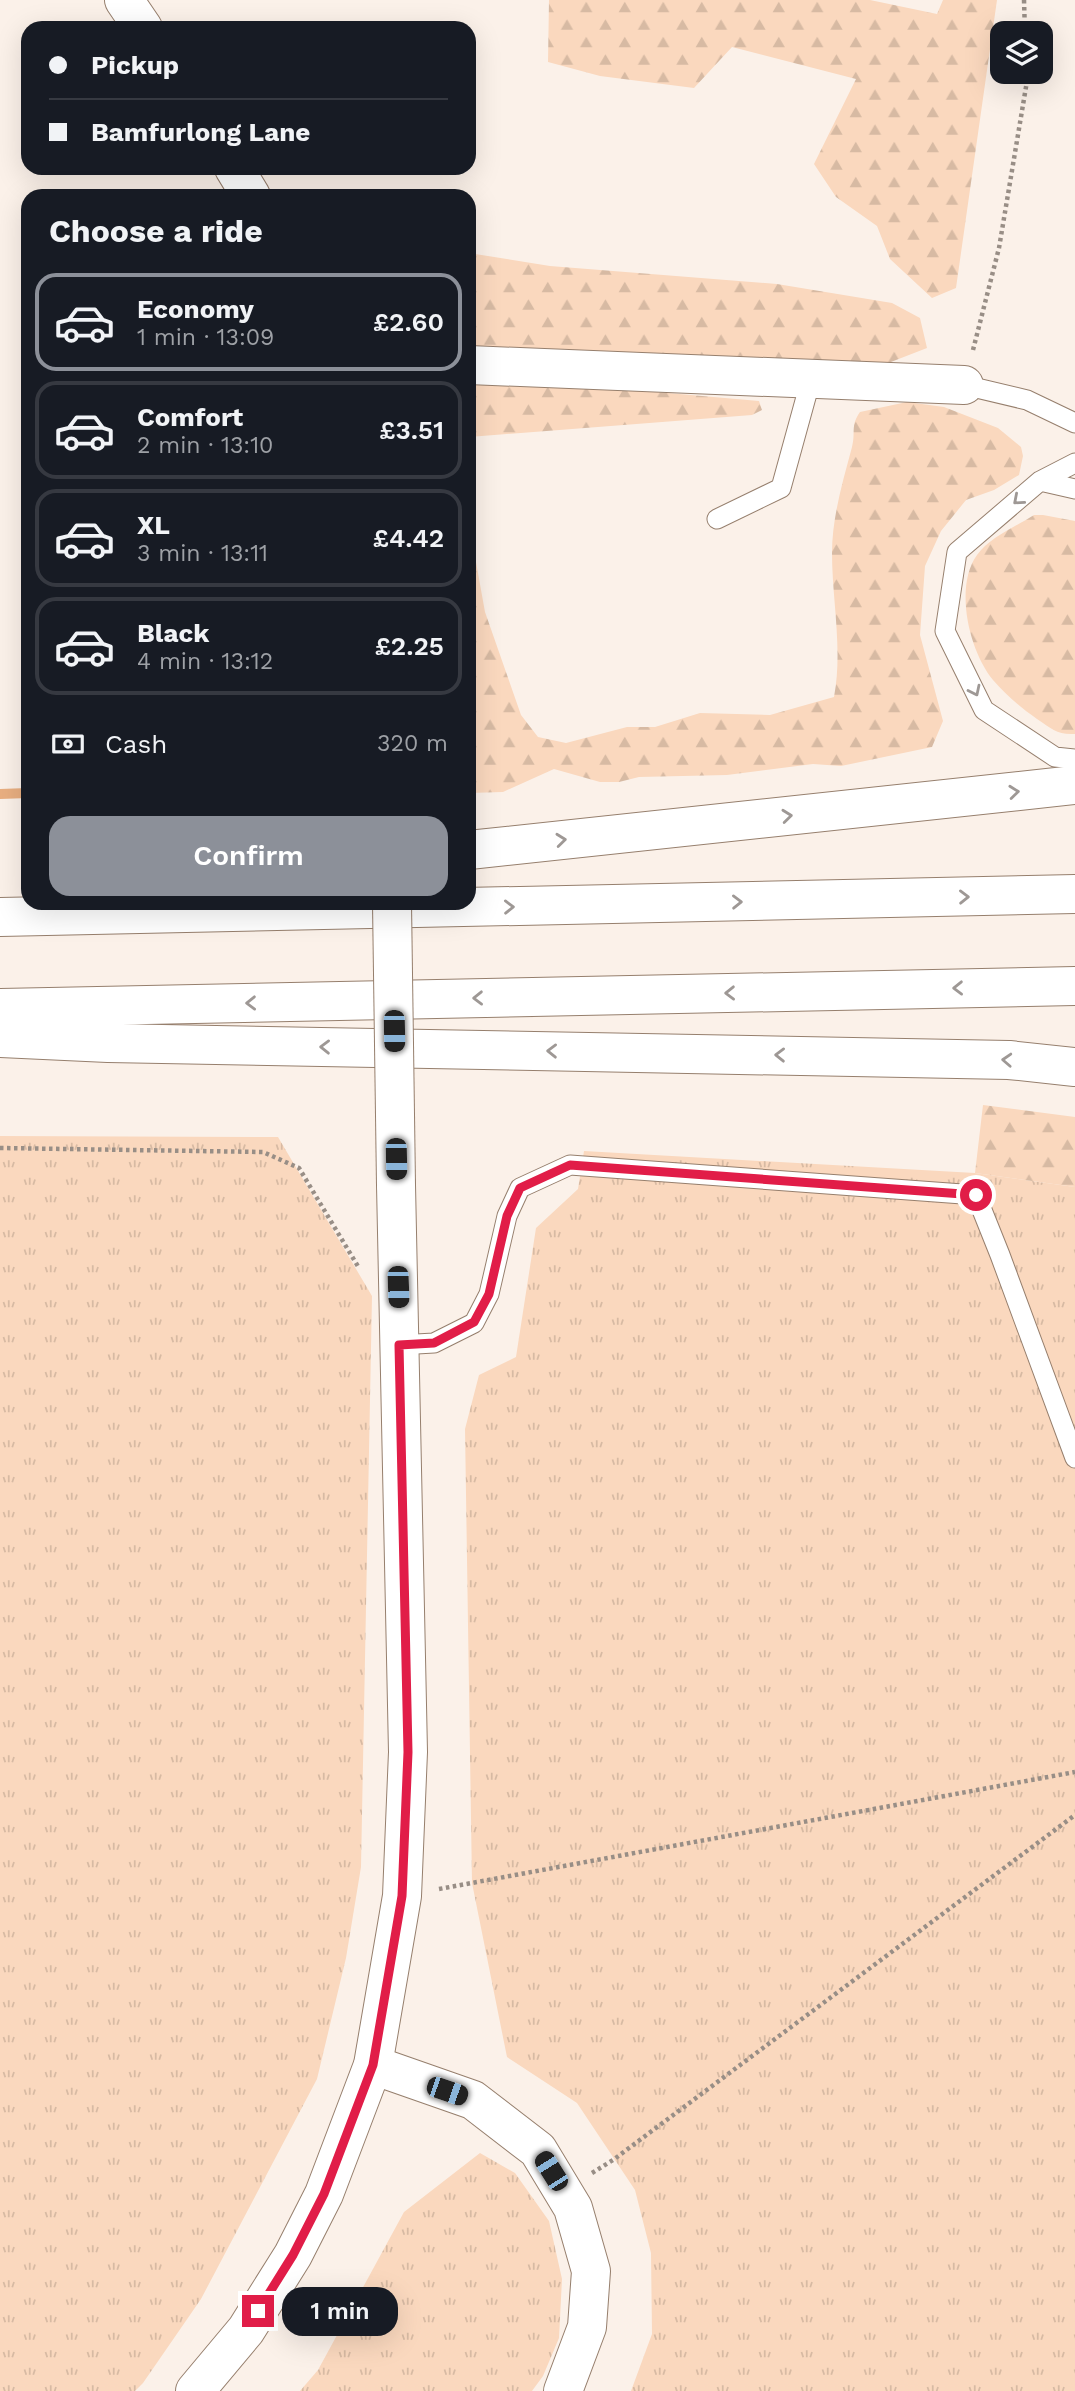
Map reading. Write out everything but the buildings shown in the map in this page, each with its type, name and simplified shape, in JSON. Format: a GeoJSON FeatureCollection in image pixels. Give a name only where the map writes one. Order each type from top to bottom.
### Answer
{"type":"FeatureCollection","features":[{"type":"Feature","properties":{"kind":"main road"},"geometry":{"type":"LineString","coordinates":[[124,0],[138,21]]}},
{"type":"Feature","properties":{"kind":"main road"},"geometry":{"type":"LineString","coordinates":[[476,365],[964,384]]}},
{"type":"Feature","properties":{"kind":"main road"},"geometry":{"type":"LineString","coordinates":[[476,849],[1075,785]]}},
{"type":"Feature","properties":{"kind":"main road"},"geometry":{"type":"LineString","coordinates":[[0,896],[21,894]]}},
{"type":"Feature","properties":{"kind":"main road"},"geometry":{"type":"LineString","coordinates":[[476,907],[1075,894]]}},
{"type":"Feature","properties":{"kind":"main road"},"geometry":{"type":"LineString","coordinates":[[0,918],[358,910]]}},
{"type":"Feature","properties":{"kind":"main road"},"geometry":{"type":"LineString","coordinates":[[195,2391],[246,2329],[293,2255],[324,2194],[373,2065],[402,1896],[408,1752],[392,910]]}},
{"type":"Feature","properties":{"kind":"main road"},"geometry":{"type":"LineString","coordinates":[[0,1008],[1075,986]]}},
{"type":"Feature","properties":{"kind":"main road"},"geometry":{"type":"LineString","coordinates":[[0,1038],[1009,1060],[1075,1067]]}},
{"type":"Feature","properties":{"kind":"main road"},"geometry":{"type":"LineString","coordinates":[[373,2065],[473,2100],[538,2150],[573,2208],[591,2271],[587,2327],[563,2391]]}},
{"type":"Feature","properties":{"kind":"lane"},"geometry":{"type":"LineString","coordinates":[[716,519],[781,488],[811,379]]}},
{"type":"Feature","properties":{"kind":"lane"},"geometry":{"type":"LineString","coordinates":[[964,384],[1027,400],[1075,423]]}},
{"type":"Feature","properties":{"kind":"lane"},"geometry":{"type":"LineString","coordinates":[[1075,463],[1040,481],[957,552],[946,631],[984,710],[1055,757],[1075,760]]}},
{"type":"Feature","properties":{"kind":"lane"},"geometry":{"type":"LineString","coordinates":[[1040,481],[1075,489]]}},
{"type":"Feature","properties":{"kind":"lane"},"geometry":{"type":"LineString","coordinates":[[399,1345],[434,1343],[474,1322],[489,1294],[507,1216],[520,1188],[570,1165],[976,1195],[1075,1458]]}},
{"type":"Feature","properties":{"kind":"path"},"geometry":{"type":"LineString","coordinates":[[1024,0],[1025,21]]}},
{"type":"Feature","properties":{"kind":"path"},"geometry":{"type":"LineString","coordinates":[[964,384],[999,248],[1025,84]]}},
{"type":"Feature","properties":{"kind":"path"},"geometry":{"type":"LineString","coordinates":[[0,1148],[188,1150],[263,1152],[272,1155],[299,1168],[370,1286],[398,1287]]}},
{"type":"Feature","properties":{"kind":"path"},"geometry":{"type":"LineString","coordinates":[[402,1896],[1075,1772]]}},
{"type":"Feature","properties":{"kind":"path"},"geometry":{"type":"LineString","coordinates":[[563,2192],[613,2160],[1075,1815]]}},
{"type":"Feature","properties":{"kind":"green space"},"geometry":{"type":"Polygon","coordinates":[[[549,0],[870,0],[937,14],[943,0],[997,0],[994,21],[990,21],[990,49],[956,288],[932,298],[890,259],[877,226],[836,197],[814,164],[856,79],[732,47],[694,88],[600,76],[548,62],[549,0]]]}},
{"type":"Feature","properties":{"kind":"green space"},"geometry":{"type":"Polygon","coordinates":[[[476,254],[550,266],[777,284],[892,303],[920,318],[927,348],[860,374],[476,348],[476,254]]]}},
{"type":"Feature","properties":{"kind":"green space"},"geometry":{"type":"Polygon","coordinates":[[[476,383],[528,387],[577,385],[759,401],[762,410],[752,415],[476,436],[476,383]]]}},
{"type":"Feature","properties":{"kind":"green space"},"geometry":{"type":"Polygon","coordinates":[[[907,402],[944,407],[998,428],[1021,447],[1023,456],[1019,475],[994,490],[966,500],[941,531],[925,566],[920,635],[943,721],[932,747],[841,766],[813,764],[727,775],[639,777],[619,782],[600,782],[554,769],[503,792],[476,793],[476,562],[485,612],[521,715],[538,737],[566,743],[627,727],[655,727],[700,713],[770,715],[834,697],[837,643],[832,540],[855,421],[860,412],[907,402]]]}},
{"type":"Feature","properties":{"kind":"green space"},"geometry":{"type":"Polygon","coordinates":[[[1034,515],[1075,521],[1075,734],[1051,728],[1019,706],[998,686],[984,668],[977,653],[967,619],[966,584],[977,555],[996,537],[1034,515]]]}},
{"type":"Feature","properties":{"kind":"green space"},"geometry":{"type":"Polygon","coordinates":[[[983,1105],[1075,1117],[1075,1187],[975,1173],[983,1105]]]}},
{"type":"Feature","properties":{"kind":"green space"},"geometry":{"type":"Polygon","coordinates":[[[0,1136],[278,1137],[372,1296],[361,1867],[346,1958],[317,2079],[201,2299],[135,2391],[0,2391],[0,1136]]]}},
{"type":"Feature","properties":{"kind":"green space"},"geometry":{"type":"Polygon","coordinates":[[[584,1151],[975,1173],[1075,1187],[1075,2391],[631,2391],[652,2334],[651,2253],[635,2190],[577,2103],[507,2057],[472,1883],[465,1429],[479,1375],[516,1357],[536,1228],[578,1189],[584,1151]]]}},
{"type":"Feature","properties":{"kind":"green space"},"geometry":{"type":"Polygon","coordinates":[[[480,2153],[515,2173],[549,2221],[562,2279],[559,2338],[543,2376],[532,2391],[300,2391],[318,2370],[404,2212],[480,2153]]]}},
{"type":"Feature","properties":{"kind":"waterway"},"geometry":{"type":"LineString","coordinates":[[0,794],[21,793]]}},
{"type":"Feature","properties":{"kind":"route"},"geometry":{"type":"LineString","coordinates":[[258,2311],[293,2255],[324,2194],[373,2065],[402,1896],[408,1752],[399,1345],[434,1343],[474,1322],[489,1294],[507,1216],[520,1188],[570,1165],[976,1195]]}}]}
